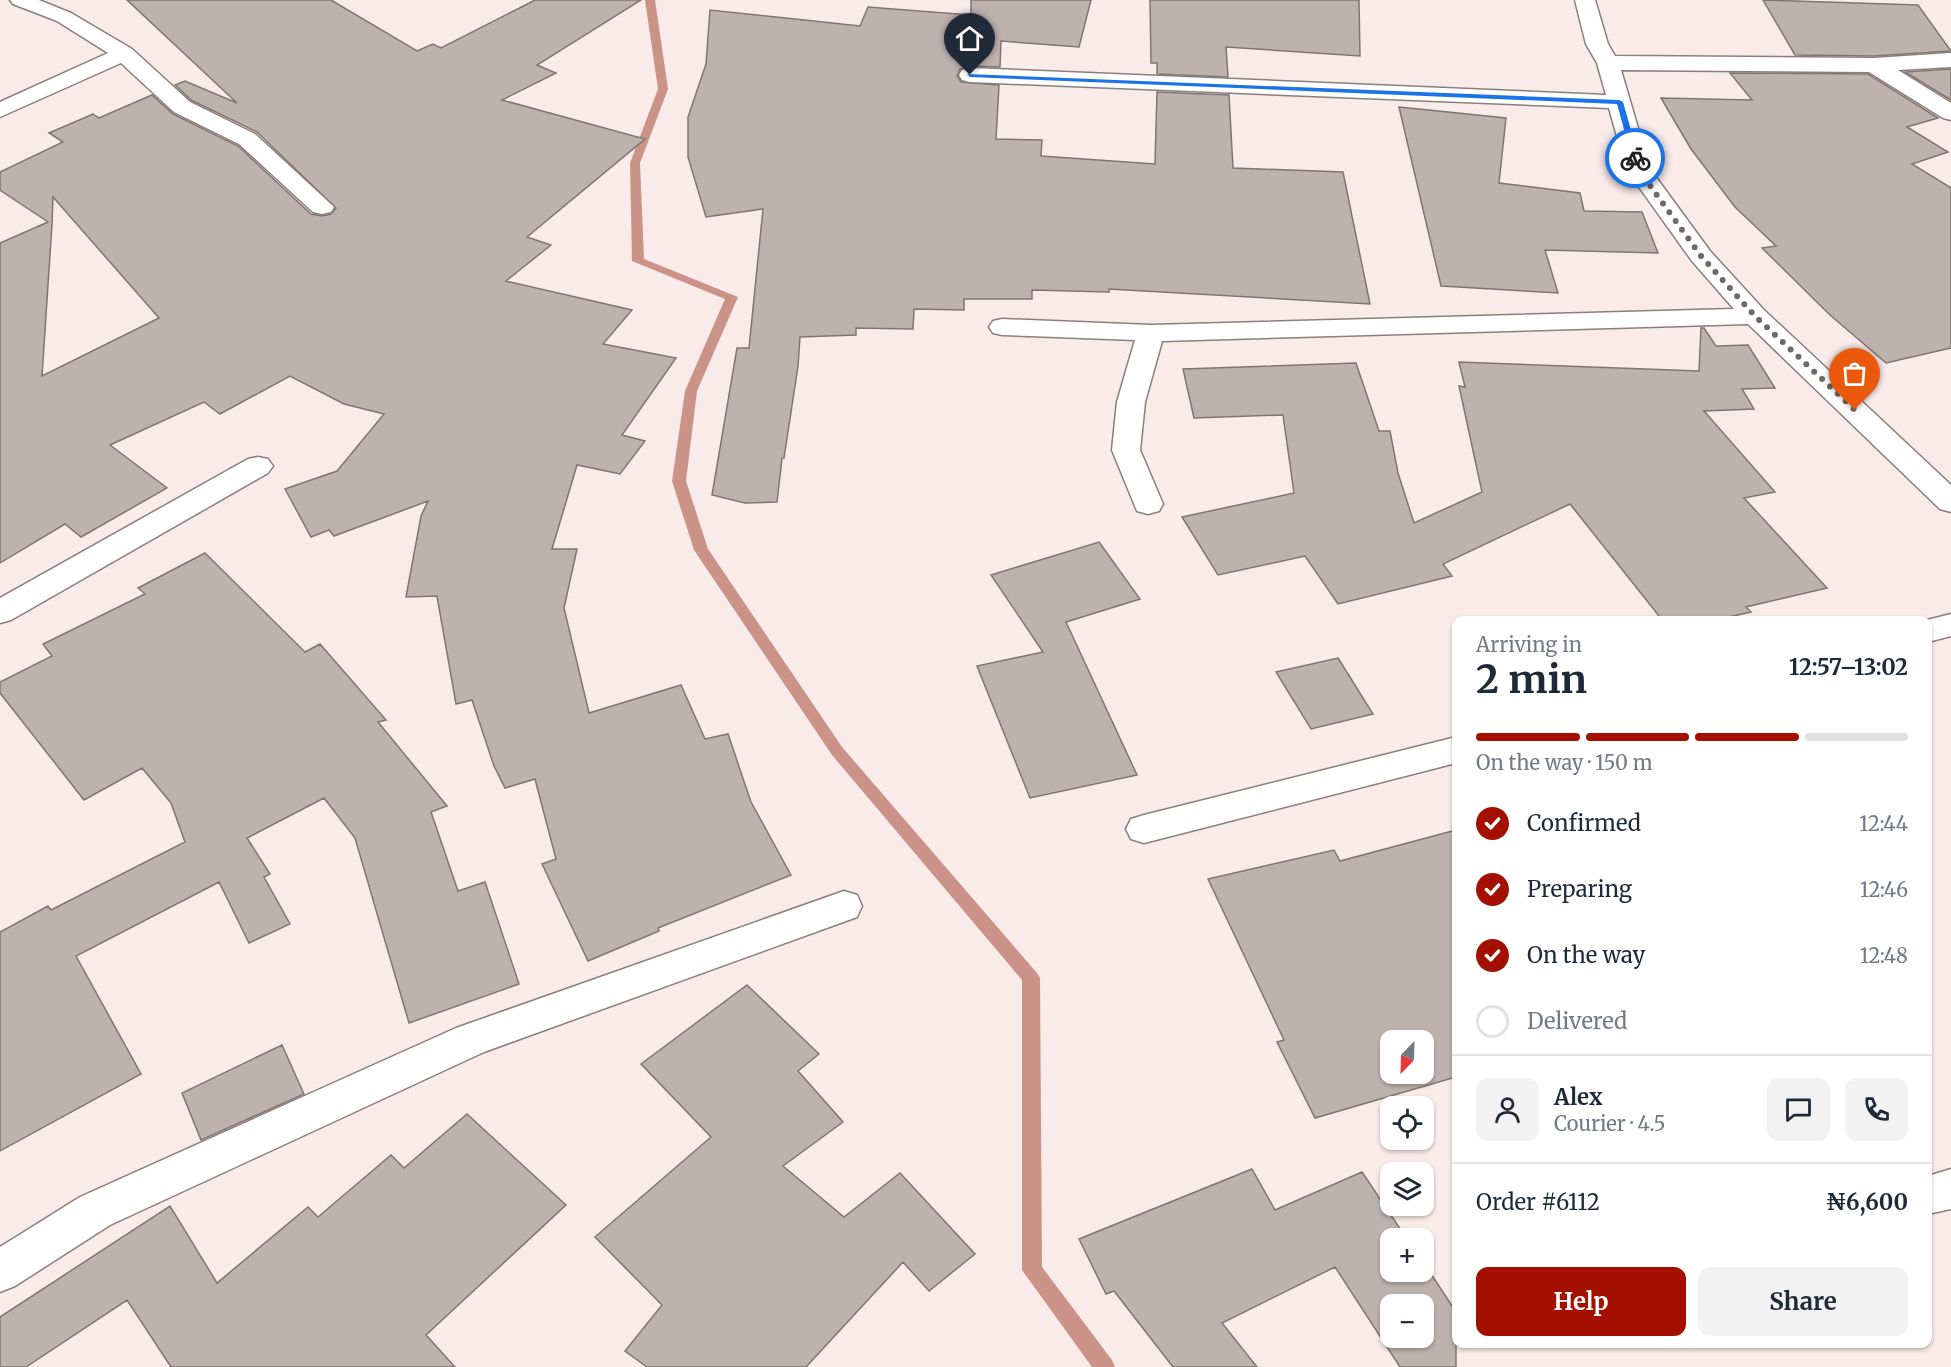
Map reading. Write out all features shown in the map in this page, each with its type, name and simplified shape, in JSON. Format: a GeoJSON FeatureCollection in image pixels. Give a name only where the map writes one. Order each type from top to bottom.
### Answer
{"type":"FeatureCollection","features":[{"type":"Feature","properties":{"kind":"street"},"geometry":{"type":"LineString","coordinates":[[20,0],[64,17],[124,54],[182,107],[247,139],[322,207]]}},
{"type":"Feature","properties":{"kind":"street"},"geometry":{"type":"LineString","coordinates":[[1585,0],[1597,44],[1608,63],[1638,169],[1701,256],[1755,316],[1951,502]]}},
{"type":"Feature","properties":{"kind":"street"},"geometry":{"type":"LineString","coordinates":[[0,110],[124,54]]}},
{"type":"Feature","properties":{"kind":"street"},"geometry":{"type":"LineString","coordinates":[[1608,63],[1874,65],[1951,60]]}},
{"type":"Feature","properties":{"kind":"street"},"geometry":{"type":"LineString","coordinates":[[1874,65],[1951,113]]}},
{"type":"Feature","properties":{"kind":"street"},"geometry":{"type":"LineString","coordinates":[[970,75],[1619,102]]}},
{"type":"Feature","properties":{"kind":"street"},"geometry":{"type":"LineString","coordinates":[[1002,327],[1151,333],[1755,316]]}},
{"type":"Feature","properties":{"kind":"street"},"geometry":{"type":"LineString","coordinates":[[1148,504],[1126,450],[1131,402],[1151,333]]}},
{"type":"Feature","properties":{"kind":"street"},"geometry":{"type":"LineString","coordinates":[[0,612],[258,466]]}},
{"type":"Feature","properties":{"kind":"street"},"geometry":{"type":"LineString","coordinates":[[1932,630],[1951,625]]}},
{"type":"Feature","properties":{"kind":"street"},"geometry":{"type":"LineString","coordinates":[[1144,830],[1452,751]]}},
{"type":"Feature","properties":{"kind":"street"},"geometry":{"type":"LineString","coordinates":[[0,1271],[95,1211],[470,1040],[844,906]]}},
{"type":"Feature","properties":{"kind":"street"},"geometry":{"type":"LineString","coordinates":[[1932,1195],[1951,1190]]}},
{"type":"Feature","properties":{"kind":"building"},"geometry":{"type":"Polygon","coordinates":[[[127,0],[331,0],[417,51],[433,44],[441,48],[535,0],[641,0],[537,65],[556,73],[502,100],[645,139],[527,237],[551,245],[506,281],[632,310],[603,344],[676,358],[622,435],[645,441],[620,474],[577,465],[552,549],[577,549],[564,608],[589,713],[681,685],[705,739],[728,734],[751,802],[791,875],[658,928],[659,931],[588,961],[542,864],[556,859],[535,779],[505,788],[494,766],[472,700],[456,704],[437,596],[406,597],[421,516],[428,501],[334,536],[329,530],[311,537],[285,489],[337,471],[384,414],[344,404],[290,376],[220,414],[204,402],[110,445],[167,488],[81,537],[65,524],[0,563],[0,243],[48,222],[0,190],[0,172],[63,142],[49,133],[93,114],[99,118],[152,95],[173,114],[238,146],[311,214],[322,216],[331,214],[336,208],[257,132],[191,100],[175,85],[185,81],[237,103],[127,0]],[[53,197],[42,376],[159,318],[53,197]]]}},
{"type":"Feature","properties":{"kind":"building"},"geometry":{"type":"Polygon","coordinates":[[[971,0],[1091,0],[1079,47],[1001,41],[1000,67],[970,66],[960,69],[957,76],[961,82],[999,85],[996,139],[1042,140],[1041,156],[1155,164],[1157,92],[1229,95],[1233,168],[1343,172],[1370,304],[1109,289],[1109,292],[1032,290],[1032,299],[964,299],[964,310],[914,309],[913,329],[856,328],[856,335],[800,337],[798,366],[777,502],[745,503],[712,495],[737,348],[749,348],[763,209],[706,217],[688,157],[688,117],[706,64],[710,10],[860,26],[868,7],[971,15],[971,0]]]}},
{"type":"Feature","properties":{"kind":"building"},"geometry":{"type":"Polygon","coordinates":[[[1150,0],[1359,0],[1360,56],[1226,47],[1228,77],[1157,74],[1157,63],[1151,63],[1150,0]]]}},
{"type":"Feature","properties":{"kind":"building"},"geometry":{"type":"Polygon","coordinates":[[[1763,0],[1918,5],[1951,51],[1874,56],[1795,55],[1763,0]]]}},
{"type":"Feature","properties":{"kind":"building"},"geometry":{"type":"Polygon","coordinates":[[[1951,69],[1951,100],[1905,72],[1951,69]]]}},
{"type":"Feature","properties":{"kind":"building"},"geometry":{"type":"Polygon","coordinates":[[[1730,73],[1868,74],[1938,118],[1907,127],[1948,152],[1912,164],[1951,188],[1951,348],[1886,363],[1830,315],[1762,248],[1776,246],[1735,207],[1691,149],[1661,98],[1752,100],[1730,73]]]}},
{"type":"Feature","properties":{"kind":"building"},"geometry":{"type":"Polygon","coordinates":[[[1399,107],[1506,118],[1499,183],[1580,193],[1584,211],[1642,212],[1658,253],[1545,250],[1558,293],[1441,286],[1399,107]]]}},
{"type":"Feature","properties":{"kind":"building"},"geometry":{"type":"Polygon","coordinates":[[[1701,328],[1704,328],[1716,346],[1748,345],[1775,388],[1742,389],[1754,409],[1704,411],[1775,492],[1744,498],[1827,588],[1746,607],[1751,612],[1733,616],[1659,616],[1570,504],[1443,564],[1452,576],[1338,604],[1305,556],[1218,575],[1182,517],[1294,493],[1283,415],[1194,418],[1183,369],[1356,363],[1379,431],[1390,431],[1398,473],[1414,523],[1482,492],[1459,386],[1465,387],[1459,362],[1699,371],[1701,328]]]}},
{"type":"Feature","properties":{"kind":"building"},"geometry":{"type":"Polygon","coordinates":[[[1099,542],[1140,599],[1066,622],[1137,775],[1030,798],[977,666],[1043,652],[991,575],[1099,542]]]}},
{"type":"Feature","properties":{"kind":"building"},"geometry":{"type":"Polygon","coordinates":[[[205,553],[305,652],[320,644],[386,720],[378,722],[447,806],[431,812],[458,891],[485,882],[519,984],[409,1023],[355,838],[324,798],[247,838],[270,874],[264,877],[290,924],[249,943],[219,882],[76,956],[141,1074],[0,1151],[0,932],[48,906],[51,910],[185,842],[171,803],[142,768],[84,800],[0,693],[0,682],[52,656],[43,644],[145,594],[138,588],[205,553]]]}},
{"type":"Feature","properties":{"kind":"building"},"geometry":{"type":"Polygon","coordinates":[[[1338,658],[1373,714],[1311,729],[1276,672],[1338,658]]]}},
{"type":"Feature","properties":{"kind":"building"},"geometry":{"type":"Polygon","coordinates":[[[1452,831],[1452,1078],[1434,1083],[1434,1030],[1380,1030],[1380,1084],[1432,1084],[1391,1096],[1380,1096],[1380,1099],[1315,1118],[1277,1042],[1284,1040],[1208,879],[1334,850],[1340,861],[1452,831]]]}},
{"type":"Feature","properties":{"kind":"building"},"geometry":{"type":"Polygon","coordinates":[[[747,985],[819,1054],[798,1071],[843,1122],[783,1166],[844,1217],[900,1173],[975,1254],[929,1291],[903,1262],[806,1367],[647,1367],[625,1351],[662,1305],[595,1237],[711,1137],[641,1064],[747,985]]]}},
{"type":"Feature","properties":{"kind":"building"},"geometry":{"type":"Polygon","coordinates":[[[282,1045],[304,1094],[201,1140],[182,1093],[282,1045]]]}},
{"type":"Feature","properties":{"kind":"building"},"geometry":{"type":"Polygon","coordinates":[[[467,1114],[566,1205],[426,1335],[455,1367],[171,1367],[127,1300],[26,1367],[0,1367],[0,1317],[170,1206],[217,1283],[308,1207],[318,1217],[391,1155],[404,1168],[467,1114]]]}},
{"type":"Feature","properties":{"kind":"building"},"geometry":{"type":"Polygon","coordinates":[[[1252,1169],[1275,1210],[1362,1172],[1380,1199],[1380,1216],[1392,1216],[1400,1228],[1380,1228],[1380,1282],[1434,1282],[1434,1278],[1452,1306],[1452,1348],[1456,1348],[1456,1367],[1400,1367],[1388,1348],[1434,1348],[1434,1294],[1380,1294],[1380,1336],[1335,1267],[1222,1323],[1257,1367],[1173,1367],[1114,1291],[1106,1294],[1079,1239],[1252,1169]]]}},
{"type":"Feature","properties":{"kind":"waterway"},"geometry":{"type":"LineString","coordinates":[[650,0],[663,89],[635,163],[638,261],[732,297],[691,391],[679,481],[701,550],[837,751],[1031,978],[1032,1270],[1105,1367]]}},
{"type":"Feature","properties":{"kind":"way so far"},"geometry":{"type":"LineString","coordinates":[[1635,158],[1638,169],[1701,256],[1755,316],[1855,410]]}},
{"type":"Feature","properties":{"kind":"route"},"geometry":{"type":"LineString","coordinates":[[970,75],[1619,102],[1635,158]]}}]}
